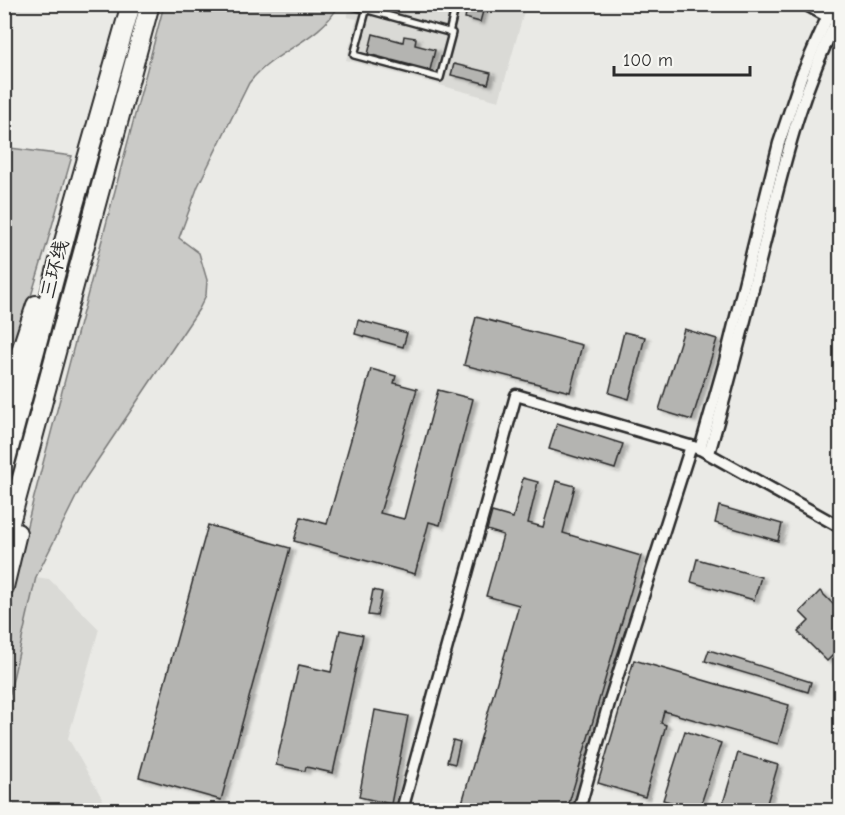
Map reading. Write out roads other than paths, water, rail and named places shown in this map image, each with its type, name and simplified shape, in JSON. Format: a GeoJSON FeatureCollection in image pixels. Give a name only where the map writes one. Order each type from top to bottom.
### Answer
{"type":"FeatureCollection","features":[{"type":"Feature","properties":{"kind":"highway","name":"三环线"},"geometry":{"type":"LineString","coordinates":[[4,467],[73,208],[131,4]]}},
{"type":"Feature","properties":{"kind":"highway","name":"三环线"},"geometry":{"type":"LineString","coordinates":[[4,545],[150,4]]}},
{"type":"Feature","properties":{"kind":"highway"},"geometry":{"type":"LineString","coordinates":[[4,403],[38,296],[63,246]]}},
{"type":"Feature","properties":{"kind":"highway"},"geometry":{"type":"LineString","coordinates":[[4,587],[26,499],[25,466]]}},
{"type":"Feature","properties":{"kind":"main road"},"geometry":{"type":"LineString","coordinates":[[810,4],[836,14]]}},
{"type":"Feature","properties":{"kind":"street"},"geometry":{"type":"LineString","coordinates":[[579,810],[609,702],[700,449],[732,375],[790,141],[810,79],[836,14]]}},
{"type":"Feature","properties":{"kind":"street"},"geometry":{"type":"LineString","coordinates":[[700,449],[724,365],[778,142],[801,77],[836,14]]}},
{"type":"Feature","properties":{"kind":"street"},"geometry":{"type":"LineString","coordinates":[[402,810],[516,395],[700,449],[840,527]]}},
{"type":"Feature","properties":{"kind":"lane"},"geometry":{"type":"LineString","coordinates":[[346,4],[452,33],[440,78],[354,55],[366,11]]}},
{"type":"Feature","properties":{"kind":"lane"},"geometry":{"type":"LineString","coordinates":[[449,33],[456,4]]}}]}
